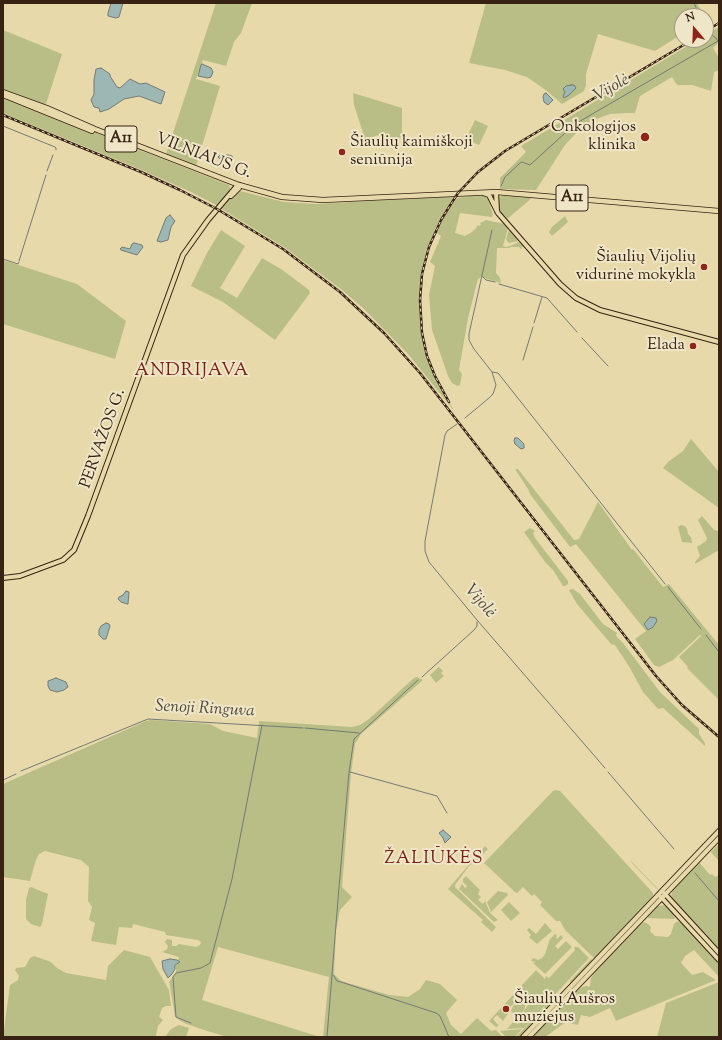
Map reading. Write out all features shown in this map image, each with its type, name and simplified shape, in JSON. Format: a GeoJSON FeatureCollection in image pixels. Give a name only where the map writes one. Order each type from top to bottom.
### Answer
{"type":"FeatureCollection","features":[{"type":"Feature","properties":{"kind":"highway","name":"VILNIAUS G."},"geometry":{"type":"LineString","coordinates":[[3,92],[47,108],[238,187]]}},
{"type":"Feature","properties":{"kind":"highway","name":"VILNIAUS G."},"geometry":{"type":"LineString","coordinates":[[3,95],[238,187],[299,200],[496,192],[719,211]]}},
{"type":"Feature","properties":{"kind":"main road","name":"PERVAŽOS G."},"geometry":{"type":"LineString","coordinates":[[3,578],[24,575],[62,560],[71,554],[77,546],[183,255],[208,220],[238,187]]}},
{"type":"Feature","properties":{"kind":"main road"},"geometry":{"type":"LineString","coordinates":[[479,192],[487,193],[489,195],[498,213],[564,288],[576,298],[591,306],[610,313],[719,342]]}},
{"type":"Feature","properties":{"kind":"main road"},"geometry":{"type":"LineString","coordinates":[[496,192],[498,213]]}},
{"type":"Feature","properties":{"kind":"main road"},"geometry":{"type":"LineString","coordinates":[[664,893],[719,831]]}},
{"type":"Feature","properties":{"kind":"main road"},"geometry":{"type":"LineString","coordinates":[[529,1037],[540,1023],[660,896],[719,838]]}},
{"type":"Feature","properties":{"kind":"main road"},"geometry":{"type":"LineString","coordinates":[[664,893],[719,952]]}},
{"type":"Feature","properties":{"kind":"main road"},"geometry":{"type":"LineString","coordinates":[[660,896],[719,960]]}},
{"type":"Feature","properties":{"kind":"main road"},"geometry":{"type":"LineString","coordinates":[[523,1037],[540,1023]]}},
{"type":"Feature","properties":{"kind":"green space"},"geometry":{"type":"Polygon","coordinates":[[[216,3],[252,3],[241,33],[234,42],[226,66],[203,60],[196,79],[220,86],[196,166],[166,154],[216,3]]]}},
{"type":"Feature","properties":{"kind":"green space"},"geometry":{"type":"Polygon","coordinates":[[[486,3],[697,3],[700,8],[674,8],[674,39],[655,51],[598,34],[586,74],[586,85],[584,91],[562,104],[527,77],[505,70],[469,63],[486,3]]]}},
{"type":"Feature","properties":{"kind":"green space"},"geometry":{"type":"Polygon","coordinates":[[[719,27],[719,42],[714,47],[714,30],[719,27]]]}},
{"type":"Feature","properties":{"kind":"green space"},"geometry":{"type":"Polygon","coordinates":[[[3,30],[62,54],[46,104],[43,105],[3,90],[3,30]]]}},
{"type":"Feature","properties":{"kind":"green space"},"geometry":{"type":"Polygon","coordinates":[[[684,48],[713,48],[719,58],[719,70],[714,72],[711,91],[692,85],[677,85],[672,77],[640,96],[635,113],[610,114],[591,121],[580,129],[565,145],[536,190],[500,189],[500,178],[526,152],[521,146],[684,48]]]}},
{"type":"Feature","properties":{"kind":"green space"},"geometry":{"type":"Polygon","coordinates":[[[353,93],[402,108],[402,137],[382,144],[379,135],[365,139],[354,105],[353,93]]]}},
{"type":"Feature","properties":{"kind":"green space"},"geometry":{"type":"Polygon","coordinates":[[[3,96],[229,185],[231,190],[218,206],[189,191],[137,168],[3,113],[3,96]]]}},
{"type":"Feature","properties":{"kind":"green space"},"geometry":{"type":"Polygon","coordinates":[[[475,120],[488,126],[479,145],[466,139],[475,120]]]}},
{"type":"Feature","properties":{"kind":"green space"},"geometry":{"type":"Polygon","coordinates":[[[240,191],[284,202],[316,204],[454,196],[439,220],[428,247],[422,274],[419,300],[421,334],[427,356],[438,384],[455,412],[408,354],[363,308],[342,290],[284,247],[220,208],[224,203],[240,191]]]}},
{"type":"Feature","properties":{"kind":"green space"},"geometry":{"type":"Polygon","coordinates":[[[502,195],[533,197],[506,220],[499,211],[498,198],[502,195]]]}},
{"type":"Feature","properties":{"kind":"green space"},"geometry":{"type":"Polygon","coordinates":[[[485,196],[489,199],[493,215],[492,217],[460,213],[455,233],[465,236],[472,232],[477,227],[476,226],[481,225],[480,223],[486,220],[505,224],[508,228],[503,246],[510,246],[519,242],[523,246],[521,249],[519,247],[497,248],[496,273],[500,278],[501,283],[481,277],[478,279],[468,318],[459,370],[462,374],[460,385],[457,386],[452,383],[448,376],[432,330],[429,295],[435,266],[430,262],[441,236],[436,233],[444,216],[457,198],[485,196]]]}},
{"type":"Feature","properties":{"kind":"green space"},"geometry":{"type":"Polygon","coordinates":[[[565,216],[568,222],[552,236],[549,232],[552,227],[565,216]]]}},
{"type":"Feature","properties":{"kind":"green space"},"geometry":{"type":"Polygon","coordinates":[[[221,230],[245,246],[220,288],[237,298],[262,258],[281,269],[309,290],[310,293],[275,340],[223,302],[191,286],[207,253],[221,230]]]}},
{"type":"Feature","properties":{"kind":"green space"},"geometry":{"type":"Polygon","coordinates":[[[509,230],[511,230],[518,241],[509,243],[507,241],[506,239],[509,230]]]}},
{"type":"Feature","properties":{"kind":"green space"},"geometry":{"type":"Polygon","coordinates":[[[3,260],[77,284],[126,321],[115,359],[3,324],[3,260]]]}},
{"type":"Feature","properties":{"kind":"green space"},"geometry":{"type":"Polygon","coordinates":[[[691,439],[719,472],[719,508],[663,468],[668,462],[683,451],[691,439]]]}},
{"type":"Feature","properties":{"kind":"green space"},"geometry":{"type":"Polygon","coordinates":[[[515,469],[518,469],[574,540],[579,539],[598,502],[632,550],[633,549],[663,587],[669,584],[719,645],[719,700],[687,668],[688,667],[679,657],[701,636],[700,635],[673,660],[659,667],[654,665],[635,639],[646,631],[576,544],[570,547],[530,494],[515,469]]]}},
{"type":"Feature","properties":{"kind":"green space"},"geometry":{"type":"Polygon","coordinates":[[[702,516],[714,530],[719,531],[719,550],[695,564],[700,556],[697,547],[706,541],[707,538],[698,520],[702,516]]]}},
{"type":"Feature","properties":{"kind":"green space"},"geometry":{"type":"Polygon","coordinates":[[[681,525],[685,526],[687,529],[692,543],[682,542],[678,527],[681,525]]]}},
{"type":"Feature","properties":{"kind":"green space"},"geometry":{"type":"Polygon","coordinates":[[[530,528],[535,531],[533,533],[535,538],[568,581],[568,584],[565,586],[563,586],[553,570],[545,562],[524,532],[530,528]]]}},
{"type":"Feature","properties":{"kind":"green space"},"geometry":{"type":"Polygon","coordinates":[[[573,589],[580,594],[603,624],[617,633],[616,636],[660,692],[699,729],[699,734],[705,743],[705,746],[663,708],[658,709],[643,692],[615,645],[611,644],[577,604],[569,590],[573,589]]]}},
{"type":"Feature","properties":{"kind":"green space"},"geometry":{"type":"Polygon","coordinates":[[[439,667],[443,671],[441,673],[444,676],[436,683],[430,675],[439,667]]]}},
{"type":"Feature","properties":{"kind":"green space"},"geometry":{"type":"Polygon","coordinates":[[[417,677],[423,680],[361,734],[355,744],[351,774],[342,887],[352,897],[340,910],[336,931],[334,974],[341,981],[389,995],[408,997],[420,989],[426,980],[440,984],[457,1000],[446,1013],[451,1025],[461,1034],[477,1018],[491,1031],[496,1030],[503,1037],[323,1037],[329,977],[218,947],[202,1000],[320,1037],[228,1037],[204,1030],[184,1023],[175,1017],[169,982],[176,972],[176,965],[180,962],[178,960],[179,957],[162,952],[167,949],[168,946],[165,942],[167,939],[172,940],[172,946],[179,944],[196,947],[200,945],[201,942],[198,940],[166,935],[165,932],[133,924],[132,928],[119,927],[116,945],[91,941],[95,923],[89,920],[92,907],[88,901],[89,867],[81,860],[45,851],[39,854],[36,860],[30,881],[3,877],[3,784],[151,720],[210,724],[223,731],[257,738],[259,721],[352,727],[360,725],[369,719],[414,678],[417,677]]]}},
{"type":"Feature","properties":{"kind":"green space"},"geometry":{"type":"Polygon","coordinates":[[[553,791],[560,791],[653,893],[653,896],[595,959],[565,930],[560,921],[556,921],[540,905],[542,902],[534,894],[532,896],[523,887],[517,893],[515,892],[484,863],[553,791]]]}},
{"type":"Feature","properties":{"kind":"green space"},"geometry":{"type":"Polygon","coordinates":[[[719,844],[719,861],[711,852],[719,844]]]}},
{"type":"Feature","properties":{"kind":"green space"},"geometry":{"type":"Polygon","coordinates":[[[485,846],[488,849],[469,866],[455,887],[496,927],[492,932],[481,922],[483,920],[448,889],[485,846]]]}},
{"type":"Feature","properties":{"kind":"green space"},"geometry":{"type":"Polygon","coordinates":[[[631,862],[659,890],[659,891],[631,862]]]}},
{"type":"Feature","properties":{"kind":"green space"},"geometry":{"type":"Polygon","coordinates":[[[699,862],[710,875],[712,874],[715,877],[719,875],[719,950],[672,899],[671,896],[673,889],[699,862]]]}},
{"type":"Feature","properties":{"kind":"green space"},"geometry":{"type":"Polygon","coordinates":[[[466,876],[480,890],[478,894],[481,897],[478,900],[483,904],[485,901],[490,913],[498,920],[494,922],[459,889],[462,884],[465,888],[467,886],[463,882],[463,879],[466,876]]]}},
{"type":"Feature","properties":{"kind":"green space"},"geometry":{"type":"Polygon","coordinates":[[[31,887],[48,894],[42,924],[40,927],[31,924],[26,919],[26,900],[29,888],[31,887]]]}},
{"type":"Feature","properties":{"kind":"green space"},"geometry":{"type":"Polygon","coordinates":[[[498,891],[507,893],[508,895],[491,912],[487,902],[498,891]]]}},
{"type":"Feature","properties":{"kind":"green space"},"geometry":{"type":"Polygon","coordinates":[[[509,902],[520,913],[511,921],[501,910],[509,902]]]}},
{"type":"Feature","properties":{"kind":"green space"},"geometry":{"type":"Polygon","coordinates":[[[663,905],[669,909],[675,917],[674,919],[648,918],[655,907],[663,905]]]}},
{"type":"Feature","properties":{"kind":"green space"},"geometry":{"type":"Polygon","coordinates":[[[678,921],[687,928],[719,963],[719,977],[694,950],[685,956],[681,963],[692,975],[703,972],[716,980],[616,1021],[610,1008],[590,1017],[581,1015],[578,1025],[566,1022],[545,1037],[532,1037],[576,992],[582,987],[590,986],[591,978],[607,957],[642,922],[647,923],[651,927],[650,931],[655,936],[668,937],[671,934],[674,924],[678,921]]]}},
{"type":"Feature","properties":{"kind":"green space"},"geometry":{"type":"Polygon","coordinates":[[[545,923],[552,931],[537,944],[529,937],[531,935],[527,930],[529,928],[536,934],[545,923]]]}},
{"type":"Feature","properties":{"kind":"green space"},"geometry":{"type":"Polygon","coordinates":[[[555,934],[557,939],[561,935],[563,938],[555,946],[558,949],[566,941],[572,947],[545,974],[533,963],[536,962],[531,961],[533,958],[538,960],[542,958],[545,954],[550,939],[555,934]]]}},
{"type":"Feature","properties":{"kind":"green space"},"geometry":{"type":"Polygon","coordinates":[[[574,947],[578,947],[589,958],[524,1028],[507,1029],[513,1022],[518,1024],[522,1020],[521,1015],[529,1002],[523,994],[510,1007],[507,1006],[503,1010],[506,1014],[509,1012],[503,1021],[497,1015],[493,1019],[499,1026],[496,1027],[489,1021],[536,970],[545,979],[546,976],[549,978],[575,950],[574,947]]]}},
{"type":"Feature","properties":{"kind":"green space"},"geometry":{"type":"Polygon","coordinates":[[[124,950],[150,957],[169,990],[171,1006],[162,1008],[159,1017],[163,1020],[158,1026],[157,1037],[3,1037],[10,985],[18,980],[19,976],[15,970],[16,968],[25,967],[30,958],[34,956],[51,962],[57,968],[66,973],[106,980],[108,966],[124,950]]]}},
{"type":"Feature","properties":{"kind":"green space"},"geometry":{"type":"Polygon","coordinates":[[[591,959],[593,961],[571,984],[570,981],[591,959]]]}},
{"type":"Feature","properties":{"kind":"green space"},"geometry":{"type":"Polygon","coordinates":[[[719,982],[719,1037],[657,1037],[666,1003],[719,982]]]}},
{"type":"Feature","properties":{"kind":"green space"},"geometry":{"type":"Polygon","coordinates":[[[557,998],[521,1037],[516,1037],[548,1003],[557,998]]]}},
{"type":"Feature","properties":{"kind":"green space"},"geometry":{"type":"Polygon","coordinates":[[[523,1000],[526,1003],[524,1010],[520,1014],[517,1012],[514,1014],[511,1011],[513,1006],[519,1001],[523,1000]]]}},
{"type":"Feature","properties":{"kind":"green space"},"geometry":{"type":"Polygon","coordinates":[[[179,1025],[189,1028],[186,1037],[165,1037],[171,1029],[179,1025]]]}},
{"type":"Feature","properties":{"kind":"green space"},"geometry":{"type":"Polygon","coordinates":[[[522,1029],[515,1037],[506,1037],[500,1031],[522,1029]]]}},
{"type":"Feature","properties":{"kind":"water"},"geometry":{"type":"Polygon","coordinates":[[[111,3],[123,3],[119,17],[116,18],[108,16],[111,3]]]}},
{"type":"Feature","properties":{"kind":"water"},"geometry":{"type":"Polygon","coordinates":[[[202,64],[211,68],[213,72],[211,77],[208,78],[198,76],[202,64]]]}},
{"type":"Feature","properties":{"kind":"water"},"geometry":{"type":"Polygon","coordinates":[[[101,68],[110,74],[117,87],[120,88],[130,79],[140,84],[146,83],[165,92],[161,104],[139,96],[124,99],[109,109],[100,112],[99,108],[94,107],[91,100],[94,94],[96,69],[101,68]]]}},
{"type":"Feature","properties":{"kind":"water"},"geometry":{"type":"Polygon","coordinates":[[[574,85],[576,88],[564,98],[563,96],[565,92],[563,89],[566,86],[574,85]]]}},
{"type":"Feature","properties":{"kind":"water"},"geometry":{"type":"Polygon","coordinates":[[[546,93],[553,100],[548,105],[544,102],[543,97],[546,93]]]}},
{"type":"Feature","properties":{"kind":"water"},"geometry":{"type":"Polygon","coordinates":[[[220,155],[229,155],[233,158],[229,161],[220,159],[218,157],[220,155]]]}},
{"type":"Feature","properties":{"kind":"water"},"geometry":{"type":"Polygon","coordinates":[[[170,215],[175,221],[171,227],[168,240],[161,242],[157,241],[166,218],[170,215]]]}},
{"type":"Feature","properties":{"kind":"water"},"geometry":{"type":"Polygon","coordinates":[[[134,243],[142,245],[143,247],[137,255],[120,249],[122,247],[130,249],[134,243]]]}},
{"type":"Feature","properties":{"kind":"water"},"geometry":{"type":"Polygon","coordinates":[[[515,438],[518,438],[524,444],[524,448],[521,449],[515,444],[515,438]]]}},
{"type":"Feature","properties":{"kind":"water"},"geometry":{"type":"Polygon","coordinates":[[[126,591],[129,592],[128,604],[121,602],[118,599],[126,591]]]}},
{"type":"Feature","properties":{"kind":"water"},"geometry":{"type":"Polygon","coordinates":[[[650,617],[656,618],[657,621],[653,627],[648,630],[644,624],[650,617]]]}},
{"type":"Feature","properties":{"kind":"water"},"geometry":{"type":"Polygon","coordinates":[[[106,623],[110,626],[106,639],[103,639],[99,635],[99,630],[101,626],[106,623]]]}},
{"type":"Feature","properties":{"kind":"water"},"geometry":{"type":"Polygon","coordinates":[[[56,678],[66,682],[68,687],[57,692],[50,690],[48,681],[56,678]]]}},
{"type":"Feature","properties":{"kind":"water"},"geometry":{"type":"Polygon","coordinates":[[[443,830],[451,837],[445,843],[439,833],[443,830]]]}},
{"type":"Feature","properties":{"kind":"water"},"geometry":{"type":"Polygon","coordinates":[[[170,959],[180,962],[175,965],[175,969],[168,978],[163,969],[162,961],[170,959]]]}},
{"type":"Feature","properties":{"kind":"waterway","name":"Vijolė"},"geometry":{"type":"LineString","coordinates":[[694,3],[696,8]]}},
{"type":"Feature","properties":{"kind":"waterway","name":"Vijolė"},"geometry":{"type":"LineString","coordinates":[[714,37],[718,41],[714,43]]}},
{"type":"Feature","properties":{"kind":"waterway","name":"Vijolė"},"geometry":{"type":"LineString","coordinates":[[501,186],[505,177],[520,163],[522,162],[530,165],[575,124],[706,48]]}},
{"type":"Feature","properties":{"kind":"waterway"},"geometry":{"type":"LineString","coordinates":[[3,126],[55,147],[56,150]]}},
{"type":"Feature","properties":{"kind":"waterway"},"geometry":{"type":"LineString","coordinates":[[47,171],[53,155]]}},
{"type":"Feature","properties":{"kind":"waterway"},"geometry":{"type":"LineString","coordinates":[[19,261],[46,175]]}},
{"type":"Feature","properties":{"kind":"waterway","name":"Vijolė"},"geometry":{"type":"LineString","coordinates":[[465,418],[493,394],[496,385],[492,372],[469,340],[469,334],[492,230]]}},
{"type":"Feature","properties":{"kind":"waterway"},"geometry":{"type":"LineString","coordinates":[[3,259],[18,264],[19,262]]}},
{"type":"Feature","properties":{"kind":"waterway"},"geometry":{"type":"LineString","coordinates":[[483,277],[486,280],[495,282]]}},
{"type":"Feature","properties":{"kind":"waterway"},"geometry":{"type":"LineString","coordinates":[[499,284],[547,298],[577,332]]}},
{"type":"Feature","properties":{"kind":"waterway"},"geometry":{"type":"LineString","coordinates":[[534,323],[542,297]]}},
{"type":"Feature","properties":{"kind":"waterway"},"geometry":{"type":"LineString","coordinates":[[523,360],[533,327]]}},
{"type":"Feature","properties":{"kind":"waterway"},"geometry":{"type":"LineString","coordinates":[[582,338],[608,366]]}},
{"type":"Feature","properties":{"kind":"waterway"},"geometry":{"type":"LineString","coordinates":[[492,372],[498,373],[665,584]]}},
{"type":"Feature","properties":{"kind":"waterway","name":"Vijolė"},"geometry":{"type":"LineString","coordinates":[[457,424],[447,431],[445,435],[425,541],[425,551],[429,562],[605,768]]}},
{"type":"Feature","properties":{"kind":"waterway"},"geometry":{"type":"LineString","coordinates":[[668,587],[701,629]]}},
{"type":"Feature","properties":{"kind":"waterway"},"geometry":{"type":"LineString","coordinates":[[422,677],[474,630],[477,626],[477,622]]}},
{"type":"Feature","properties":{"kind":"waterway"},"geometry":{"type":"LineString","coordinates":[[706,635],[719,652]]}},
{"type":"Feature","properties":{"kind":"waterway"},"geometry":{"type":"LineString","coordinates":[[327,1037],[349,772],[354,739],[418,680]]}},
{"type":"Feature","properties":{"kind":"waterway","name":"Senoji Ringuva"},"geometry":{"type":"LineString","coordinates":[[21,771],[148,719],[303,728]]}},
{"type":"Feature","properties":{"kind":"waterway"},"geometry":{"type":"LineString","coordinates":[[191,1023],[176,1017],[173,977],[176,973],[201,968],[210,963],[232,879],[262,725]]}},
{"type":"Feature","properties":{"kind":"waterway","name":"Senoji Ringuva"},"geometry":{"type":"LineString","coordinates":[[305,728],[359,733]]}},
{"type":"Feature","properties":{"kind":"waterway"},"geometry":{"type":"LineString","coordinates":[[350,772],[437,796],[447,813]]}},
{"type":"Feature","properties":{"kind":"waterway","name":"Vijolė"},"geometry":{"type":"LineString","coordinates":[[608,772],[674,849]]}},
{"type":"Feature","properties":{"kind":"waterway","name":"Senoji Ringuva"},"geometry":{"type":"LineString","coordinates":[[3,780],[16,774]]}},
{"type":"Feature","properties":{"kind":"waterway","name":"Vijolė"},"geometry":{"type":"LineString","coordinates":[[695,873],[719,901]]}},
{"type":"Feature","properties":{"kind":"waterway"},"geometry":{"type":"LineString","coordinates":[[333,975],[337,981],[436,1013],[440,1016],[449,1037]]}},
{"type":"Feature","properties":{"kind":"railway"},"geometry":{"type":"LineString","coordinates":[[714,26],[719,23]]}},
{"type":"Feature","properties":{"kind":"railway"},"geometry":{"type":"LineString","coordinates":[[449,402],[435,376],[427,356],[422,333],[420,300],[422,274],[429,247],[441,220],[458,193],[478,172],[505,151],[679,48]]}},
{"type":"Feature","properties":{"kind":"railway"},"geometry":{"type":"LineString","coordinates":[[3,115],[141,172],[217,209],[283,249],[340,292],[384,333],[420,373],[656,676],[682,705],[719,737]]}},
{"type":"Feature","properties":{"kind":"place","name":"Onkologijos klinika"},"geometry":{"type":"Point","coordinates":[645,137]}},
{"type":"Feature","properties":{"kind":"place","name":"Šiaulių kaimiškoji seniūnija"},"geometry":{"type":"Point","coordinates":[342,152]}},
{"type":"Feature","properties":{"kind":"place","name":"Šiaulių Vijolių vidurinė mokykla"},"geometry":{"type":"Point","coordinates":[704,267]}},
{"type":"Feature","properties":{"kind":"place","name":"Elada"},"geometry":{"type":"Point","coordinates":[693,346]}},
{"type":"Feature","properties":{"kind":"place","name":"Šiaulių Aušros muziejus"},"geometry":{"type":"Point","coordinates":[506,1009]}},
{"type":"Feature","properties":{"kind":"district","name":"ANDRIJAVA"},"geometry":{"type":"Point","coordinates":[192,372]}},
{"type":"Feature","properties":{"kind":"district","name":"ŽALIŪKĖS"},"geometry":{"type":"Point","coordinates":[434,860]}}]}
